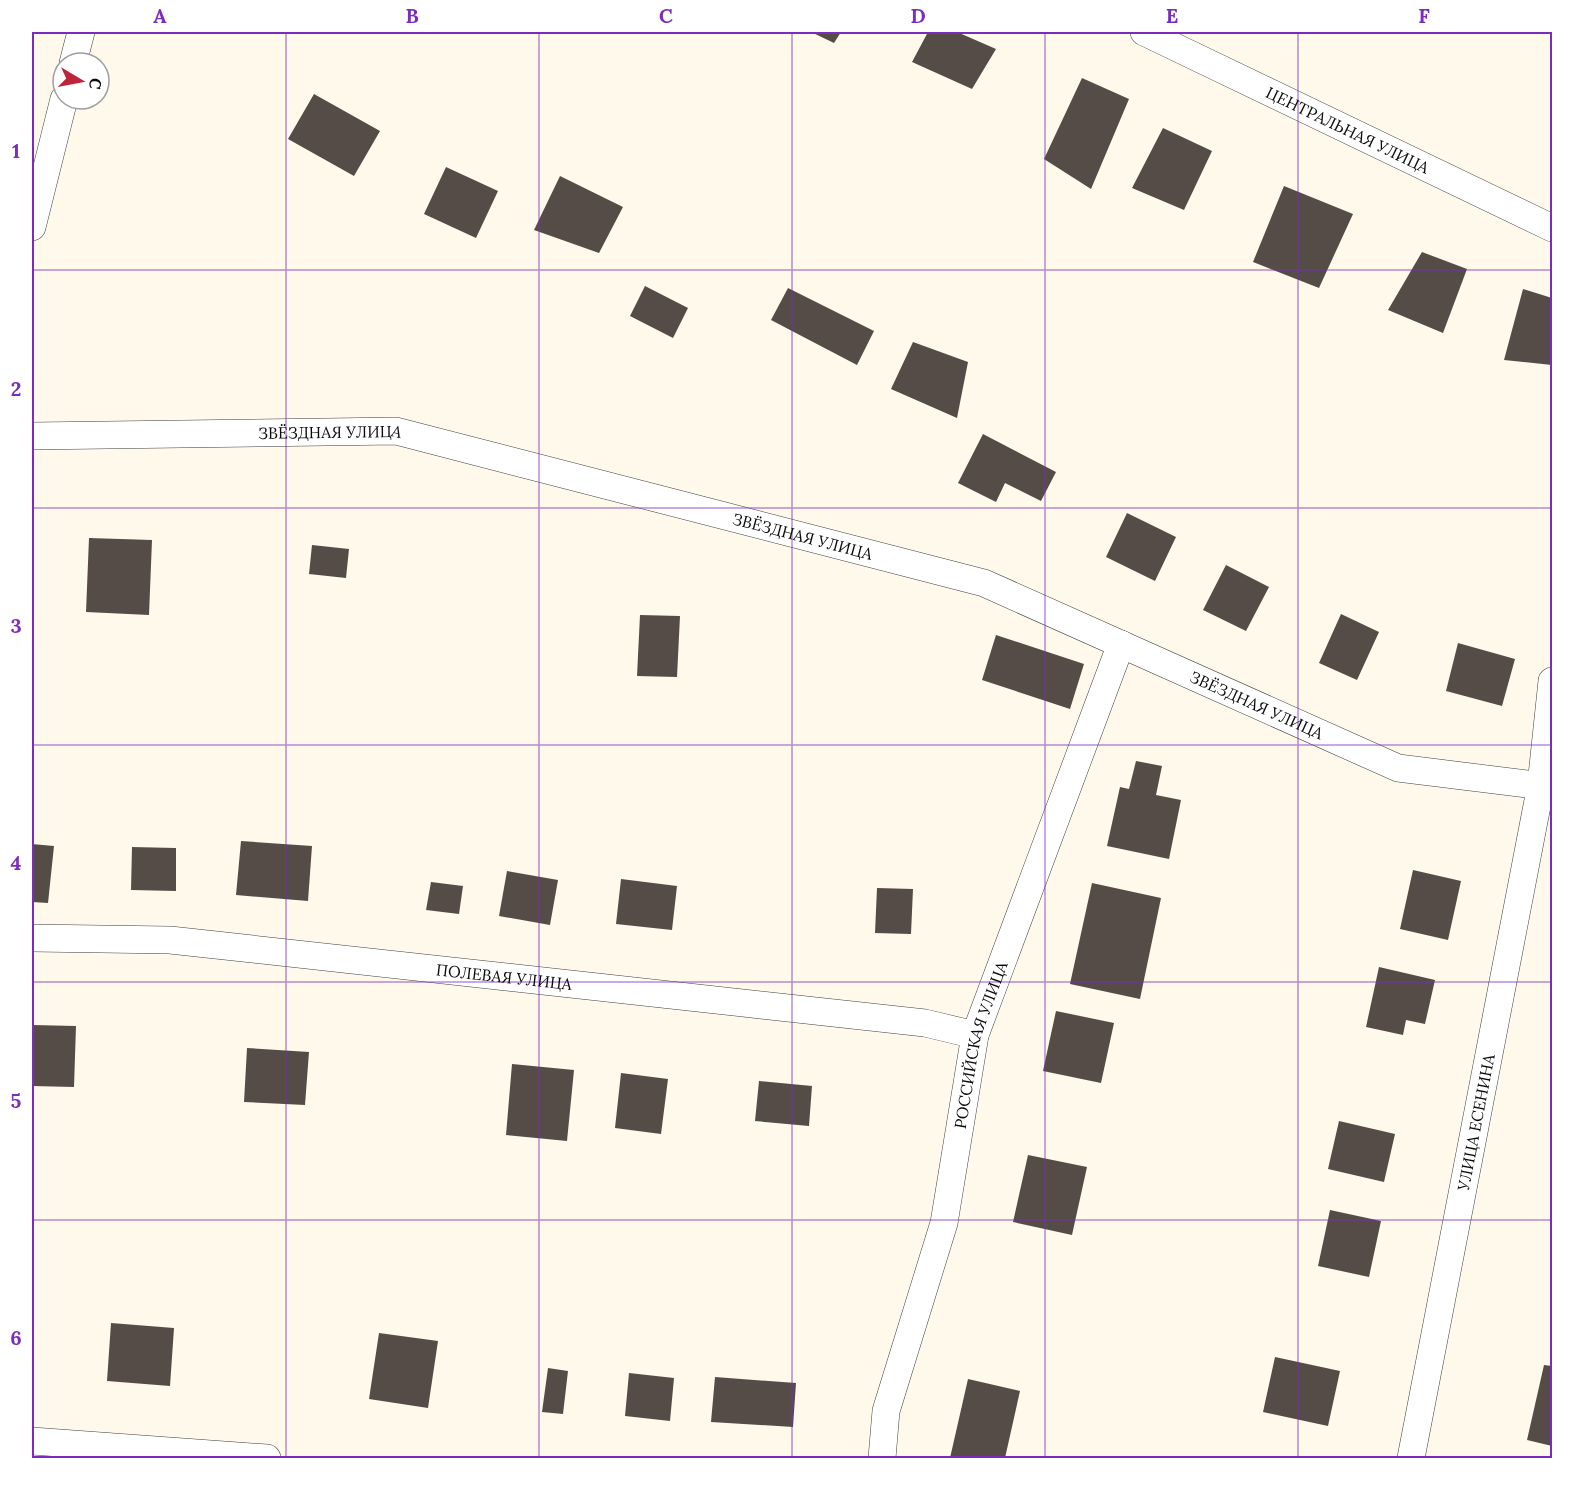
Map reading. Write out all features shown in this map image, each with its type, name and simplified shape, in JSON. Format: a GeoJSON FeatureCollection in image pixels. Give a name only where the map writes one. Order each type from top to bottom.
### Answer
{"type":"FeatureCollection","features":[{"type":"Feature","properties":{"kind":"street"},"geometry":{"type":"LineString","coordinates":[[76,51],[81,32]]}},
{"type":"Feature","properties":{"kind":"street","name":"ЦЕНТРАЛЬНАЯ УЛИЦА"},"geometry":{"type":"LineString","coordinates":[[1144,32],[1552,228]]}},
{"type":"Feature","properties":{"kind":"street"},"geometry":{"type":"LineString","coordinates":[[32,227],[61,111]]}},
{"type":"Feature","properties":{"kind":"street","name":"ЗВЁЗДНАЯ УЛИЦА"},"geometry":{"type":"LineString","coordinates":[[32,436],[396,431],[984,583],[1398,768],[1547,786]]}},
{"type":"Feature","properties":{"kind":"street","name":"РОССИЙСКАЯ УЛИЦА"},"geometry":{"type":"LineString","coordinates":[[882,1458],[886,1411],[944,1223],[975,1035],[1121,645]]}},
{"type":"Feature","properties":{"kind":"street","name":"УЛИЦА ЕСЕНИНА"},"geometry":{"type":"LineString","coordinates":[[1411,1458],[1547,786],[1552,681]]}},
{"type":"Feature","properties":{"kind":"street","name":"ПОЛЕВАЯ УЛИЦА"},"geometry":{"type":"LineString","coordinates":[[32,938],[182,942],[925,1023],[975,1035]]}},
{"type":"Feature","properties":{"kind":"street"},"geometry":{"type":"LineString","coordinates":[[32,1441],[267,1458]]}},
{"type":"Feature","properties":{"kind":"building"},"geometry":{"type":"Polygon","coordinates":[[[811,32],[841,32],[834,43],[811,32]]]}},
{"type":"Feature","properties":{"kind":"building"},"geometry":{"type":"Polygon","coordinates":[[[928,32],[957,32],[996,49],[972,89],[912,62],[928,32]]]}},
{"type":"Feature","properties":{"kind":"building"},"geometry":{"type":"Polygon","coordinates":[[[1082,78],[1129,99],[1091,189],[1044,159],[1082,78]]]}},
{"type":"Feature","properties":{"kind":"building"},"geometry":{"type":"Polygon","coordinates":[[[314,94],[380,131],[354,176],[288,139],[314,94]]]}},
{"type":"Feature","properties":{"kind":"building"},"geometry":{"type":"Polygon","coordinates":[[[1163,128],[1212,151],[1184,210],[1132,188],[1163,128]]]}},
{"type":"Feature","properties":{"kind":"building"},"geometry":{"type":"Polygon","coordinates":[[[446,167],[498,191],[476,238],[424,214],[446,167]]]}},
{"type":"Feature","properties":{"kind":"building"},"geometry":{"type":"Polygon","coordinates":[[[560,176],[623,207],[599,253],[534,230],[560,176]]]}},
{"type":"Feature","properties":{"kind":"building"},"geometry":{"type":"Polygon","coordinates":[[[1284,186],[1353,214],[1319,288],[1253,262],[1284,186]]]}},
{"type":"Feature","properties":{"kind":"building"},"geometry":{"type":"Polygon","coordinates":[[[1422,252],[1467,269],[1443,333],[1388,310],[1422,252]]]}},
{"type":"Feature","properties":{"kind":"building"},"geometry":{"type":"Polygon","coordinates":[[[645,286],[688,308],[673,338],[630,316],[645,286]]]}},
{"type":"Feature","properties":{"kind":"building"},"geometry":{"type":"Polygon","coordinates":[[[788,288],[874,331],[857,365],[771,320],[788,288]]]}},
{"type":"Feature","properties":{"kind":"building"},"geometry":{"type":"Polygon","coordinates":[[[1523,289],[1552,298],[1552,365],[1504,360],[1523,289]]]}},
{"type":"Feature","properties":{"kind":"building"},"geometry":{"type":"Polygon","coordinates":[[[913,342],[968,362],[957,418],[891,389],[913,342]]]}},
{"type":"Feature","properties":{"kind":"building"},"geometry":{"type":"Polygon","coordinates":[[[983,434],[1056,472],[1041,501],[1005,483],[996,502],[958,483],[983,434]]]}},
{"type":"Feature","properties":{"kind":"building"},"geometry":{"type":"Polygon","coordinates":[[[1127,513],[1176,537],[1155,581],[1106,557],[1127,513]]]}},
{"type":"Feature","properties":{"kind":"building"},"geometry":{"type":"Polygon","coordinates":[[[89,538],[152,540],[149,615],[86,612],[89,538]]]}},
{"type":"Feature","properties":{"kind":"building"},"geometry":{"type":"Polygon","coordinates":[[[312,545],[349,549],[346,578],[309,574],[312,545]]]}},
{"type":"Feature","properties":{"kind":"building"},"geometry":{"type":"Polygon","coordinates":[[[1226,565],[1269,587],[1246,631],[1203,610],[1226,565]]]}},
{"type":"Feature","properties":{"kind":"building"},"geometry":{"type":"Polygon","coordinates":[[[1341,614],[1379,632],[1357,680],[1319,663],[1341,614]]]}},
{"type":"Feature","properties":{"kind":"building"},"geometry":{"type":"Polygon","coordinates":[[[640,615],[680,616],[677,677],[637,676],[640,615]]]}},
{"type":"Feature","properties":{"kind":"building"},"geometry":{"type":"Polygon","coordinates":[[[996,635],[1084,664],[1070,709],[982,680],[996,635]]]}},
{"type":"Feature","properties":{"kind":"building"},"geometry":{"type":"Polygon","coordinates":[[[1458,643],[1515,659],[1502,706],[1446,691],[1458,643]]]}},
{"type":"Feature","properties":{"kind":"building"},"geometry":{"type":"Polygon","coordinates":[[[1136,761],[1162,766],[1156,795],[1181,800],[1169,859],[1107,846],[1120,787],[1129,789],[1136,761]]]}},
{"type":"Feature","properties":{"kind":"building"},"geometry":{"type":"Polygon","coordinates":[[[241,841],[312,846],[308,901],[236,895],[241,841]]]}},
{"type":"Feature","properties":{"kind":"building"},"geometry":{"type":"Polygon","coordinates":[[[32,844],[54,846],[48,903],[32,902],[32,844]]]}},
{"type":"Feature","properties":{"kind":"building"},"geometry":{"type":"Polygon","coordinates":[[[132,847],[176,848],[176,891],[131,890],[132,847]]]}},
{"type":"Feature","properties":{"kind":"building"},"geometry":{"type":"Polygon","coordinates":[[[1413,870],[1461,881],[1448,940],[1400,929],[1413,870]]]}},
{"type":"Feature","properties":{"kind":"building"},"geometry":{"type":"Polygon","coordinates":[[[507,871],[558,880],[550,925],[499,916],[507,871]]]}},
{"type":"Feature","properties":{"kind":"building"},"geometry":{"type":"Polygon","coordinates":[[[621,879],[677,886],[672,930],[616,924],[621,879]]]}},
{"type":"Feature","properties":{"kind":"building"},"geometry":{"type":"Polygon","coordinates":[[[431,882],[463,886],[459,914],[426,910],[431,882]]]}},
{"type":"Feature","properties":{"kind":"building"},"geometry":{"type":"Polygon","coordinates":[[[1092,883],[1161,898],[1140,999],[1070,984],[1092,883]]]}},
{"type":"Feature","properties":{"kind":"building"},"geometry":{"type":"Polygon","coordinates":[[[877,888],[913,889],[911,934],[875,933],[877,888]]]}},
{"type":"Feature","properties":{"kind":"building"},"geometry":{"type":"Polygon","coordinates":[[[1379,967],[1435,980],[1425,1024],[1406,1020],[1403,1035],[1366,1027],[1379,967]]]}},
{"type":"Feature","properties":{"kind":"building"},"geometry":{"type":"Polygon","coordinates":[[[1056,1011],[1114,1023],[1101,1083],[1043,1071],[1056,1011]]]}},
{"type":"Feature","properties":{"kind":"building"},"geometry":{"type":"Polygon","coordinates":[[[32,1025],[76,1026],[74,1087],[32,1086],[32,1025]]]}},
{"type":"Feature","properties":{"kind":"building"},"geometry":{"type":"Polygon","coordinates":[[[247,1048],[309,1052],[305,1105],[244,1102],[247,1048]]]}},
{"type":"Feature","properties":{"kind":"building"},"geometry":{"type":"Polygon","coordinates":[[[512,1064],[574,1070],[567,1141],[506,1135],[512,1064]]]}},
{"type":"Feature","properties":{"kind":"building"},"geometry":{"type":"Polygon","coordinates":[[[621,1073],[668,1079],[661,1134],[615,1128],[621,1073]]]}},
{"type":"Feature","properties":{"kind":"building"},"geometry":{"type":"Polygon","coordinates":[[[759,1081],[812,1086],[809,1126],[755,1121],[759,1081]]]}},
{"type":"Feature","properties":{"kind":"building"},"geometry":{"type":"Polygon","coordinates":[[[1339,1121],[1395,1134],[1384,1182],[1328,1169],[1339,1121]]]}},
{"type":"Feature","properties":{"kind":"building"},"geometry":{"type":"Polygon","coordinates":[[[1028,1155],[1087,1167],[1072,1235],[1013,1222],[1028,1155]]]}},
{"type":"Feature","properties":{"kind":"building"},"geometry":{"type":"Polygon","coordinates":[[[1330,1210],[1381,1221],[1369,1277],[1318,1266],[1330,1210]]]}},
{"type":"Feature","properties":{"kind":"building"},"geometry":{"type":"Polygon","coordinates":[[[111,1323],[174,1328],[170,1386],[107,1381],[111,1323]]]}},
{"type":"Feature","properties":{"kind":"building"},"geometry":{"type":"Polygon","coordinates":[[[379,1333],[438,1341],[428,1408],[369,1399],[379,1333]]]}},
{"type":"Feature","properties":{"kind":"building"},"geometry":{"type":"Polygon","coordinates":[[[1275,1357],[1340,1371],[1328,1426],[1263,1412],[1275,1357]]]}},
{"type":"Feature","properties":{"kind":"building"},"geometry":{"type":"Polygon","coordinates":[[[1544,1365],[1552,1366],[1552,1446],[1527,1440],[1544,1365]]]}},
{"type":"Feature","properties":{"kind":"building"},"geometry":{"type":"Polygon","coordinates":[[[548,1368],[568,1371],[563,1414],[542,1412],[548,1368]]]}},
{"type":"Feature","properties":{"kind":"building"},"geometry":{"type":"Polygon","coordinates":[[[629,1373],[674,1378],[670,1421],[625,1416],[629,1373]]]}},
{"type":"Feature","properties":{"kind":"building"},"geometry":{"type":"Polygon","coordinates":[[[715,1377],[796,1383],[793,1427],[711,1422],[715,1377]]]}},
{"type":"Feature","properties":{"kind":"building"},"geometry":{"type":"Polygon","coordinates":[[[968,1379],[1020,1391],[1005,1458],[950,1458],[968,1379]]]}}]}
